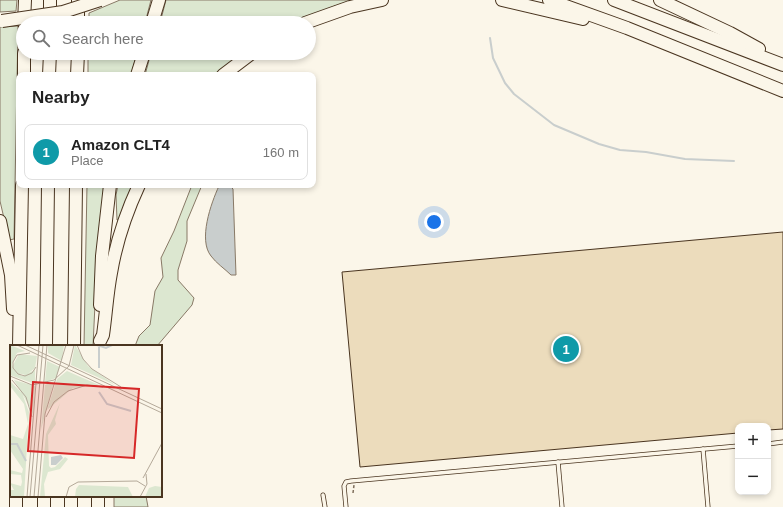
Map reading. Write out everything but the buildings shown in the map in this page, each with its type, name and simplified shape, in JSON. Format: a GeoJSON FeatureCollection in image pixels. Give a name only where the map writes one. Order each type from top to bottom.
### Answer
{"type":"FeatureCollection","features":[{"type":"Feature","properties":{"kind":"highway"},"geometry":{"type":"LineString","coordinates":[[24,16],[25,0]]}},
{"type":"Feature","properties":{"kind":"highway"},"geometry":{"type":"LineString","coordinates":[[50,0],[50,16]]}},
{"type":"Feature","properties":{"kind":"highway"},"geometry":{"type":"LineString","coordinates":[[78,0],[78,16]]}},
{"type":"Feature","properties":{"kind":"highway"},"geometry":{"type":"LineString","coordinates":[[35,16],[63,12],[100,0]]}},
{"type":"Feature","properties":{"kind":"highway"},"geometry":{"type":"LineString","coordinates":[[154,16],[159,0]]}},
{"type":"Feature","properties":{"kind":"highway"},"geometry":{"type":"LineString","coordinates":[[316,19],[350,7],[382,0]]}},
{"type":"Feature","properties":{"kind":"highway"},"geometry":{"type":"LineString","coordinates":[[502,0],[626,28]]}},
{"type":"Feature","properties":{"kind":"highway"},"geometry":{"type":"LineString","coordinates":[[550,0],[626,28],[783,91]]}},
{"type":"Feature","properties":{"kind":"highway"},"geometry":{"type":"LineString","coordinates":[[614,0],[783,64]]}},
{"type":"Feature","properties":{"kind":"highway"},"geometry":{"type":"LineString","coordinates":[[660,0],[730,33],[783,64]]}},
{"type":"Feature","properties":{"kind":"highway"},"geometry":{"type":"LineString","coordinates":[[1,21],[16,19]]}},
{"type":"Feature","properties":{"kind":"highway"},"geometry":{"type":"LineString","coordinates":[[24,60],[24,72]]}},
{"type":"Feature","properties":{"kind":"highway"},"geometry":{"type":"LineString","coordinates":[[49,72],[50,60]]}},
{"type":"Feature","properties":{"kind":"highway"},"geometry":{"type":"LineString","coordinates":[[77,72],[78,60]]}},
{"type":"Feature","properties":{"kind":"highway"},"geometry":{"type":"LineString","coordinates":[[138,72],[142,60]]}},
{"type":"Feature","properties":{"kind":"highway"},"geometry":{"type":"LineString","coordinates":[[228,72],[243,60]]}},
{"type":"Feature","properties":{"kind":"highway"},"geometry":{"type":"LineString","coordinates":[[19,345],[22,188]]}},
{"type":"Feature","properties":{"kind":"highway"},"geometry":{"type":"LineString","coordinates":[[46,345],[48,188]]}},
{"type":"Feature","properties":{"kind":"highway"},"geometry":{"type":"LineString","coordinates":[[74,345],[76,188]]}},
{"type":"Feature","properties":{"kind":"highway"},"geometry":{"type":"LineString","coordinates":[[100,344],[102,256],[110,188]]}},
{"type":"Feature","properties":{"kind":"highway"},"geometry":{"type":"LineString","coordinates":[[100,344],[103,335],[110,274],[115,252],[124,220],[138,188]]}},
{"type":"Feature","properties":{"kind":"highway"},"geometry":{"type":"LineString","coordinates":[[0,221],[11,275],[15,345]]}},
{"type":"Feature","properties":{"kind":"highway"},"geometry":{"type":"LineString","coordinates":[[71,507],[72,497]]}},
{"type":"Feature","properties":{"kind":"lane"},"geometry":{"type":"LineString","coordinates":[[771,444],[783,442]]}},
{"type":"Feature","properties":{"kind":"lane"},"geometry":{"type":"LineString","coordinates":[[346,507],[344,486],[346,482],[351,480],[735,446]]}},
{"type":"Feature","properties":{"kind":"lane"},"geometry":{"type":"LineString","coordinates":[[703,449],[708,507]]}},
{"type":"Feature","properties":{"kind":"lane"},"geometry":{"type":"LineString","coordinates":[[558,462],[562,507]]}},
{"type":"Feature","properties":{"kind":"lane"},"geometry":{"type":"LineString","coordinates":[[323,495],[325,507]]}},
{"type":"Feature","properties":{"kind":"green space"},"geometry":{"type":"Polygon","coordinates":[[[0,0],[17,0],[16,11],[0,12],[0,0]]]}},
{"type":"Feature","properties":{"kind":"green space"},"geometry":{"type":"Polygon","coordinates":[[[120,0],[151,0],[147,16],[89,16],[89,13],[120,0]]]}},
{"type":"Feature","properties":{"kind":"green space"},"geometry":{"type":"Polygon","coordinates":[[[166,0],[355,0],[311,16],[162,16],[166,0]]]}},
{"type":"Feature","properties":{"kind":"green space"},"geometry":{"type":"Polygon","coordinates":[[[16,26],[16,60],[17,60],[14,239],[9,240],[0,201],[0,27],[16,26]]]}},
{"type":"Feature","properties":{"kind":"green space"},"geometry":{"type":"Polygon","coordinates":[[[88,60],[135,60],[132,72],[88,72],[88,60]]]}},
{"type":"Feature","properties":{"kind":"green space"},"geometry":{"type":"Polygon","coordinates":[[[149,60],[235,60],[220,72],[146,72],[149,60]]]}},
{"type":"Feature","properties":{"kind":"green space"},"geometry":{"type":"Polygon","coordinates":[[[87,188],[105,188],[98,241],[93,345],[84,345],[87,188]]]}},
{"type":"Feature","properties":{"kind":"green space"},"geometry":{"type":"Polygon","coordinates":[[[117,188],[134,188],[122,219],[117,220],[116,195],[117,188]]]}},
{"type":"Feature","properties":{"kind":"green space"},"geometry":{"type":"Polygon","coordinates":[[[191,188],[201,188],[187,221],[187,241],[178,270],[178,280],[194,298],[192,305],[158,345],[135,345],[139,336],[150,325],[155,291],[163,277],[161,258],[174,231],[191,188]]]}},
{"type":"Feature","properties":{"kind":"green space"},"geometry":{"type":"Polygon","coordinates":[[[114,497],[146,497],[148,507],[114,507],[114,497]]]}},
{"type":"Feature","properties":{"kind":"shaded area"},"geometry":{"type":"Polygon","coordinates":[[[218,188],[233,189],[236,275],[231,275],[218,264],[207,249],[207,221],[218,188]]]}},
{"type":"Feature","properties":{"kind":"waterway"},"geometry":{"type":"LineString","coordinates":[[490,38],[493,58],[505,83],[514,94],[554,125],[599,144],[620,150],[646,152],[685,159],[734,161]]}},
{"type":"Feature","properties":{"kind":"place","name":"Amazon CLT4"},"geometry":{"type":"Point","coordinates":[566,349]}}]}
